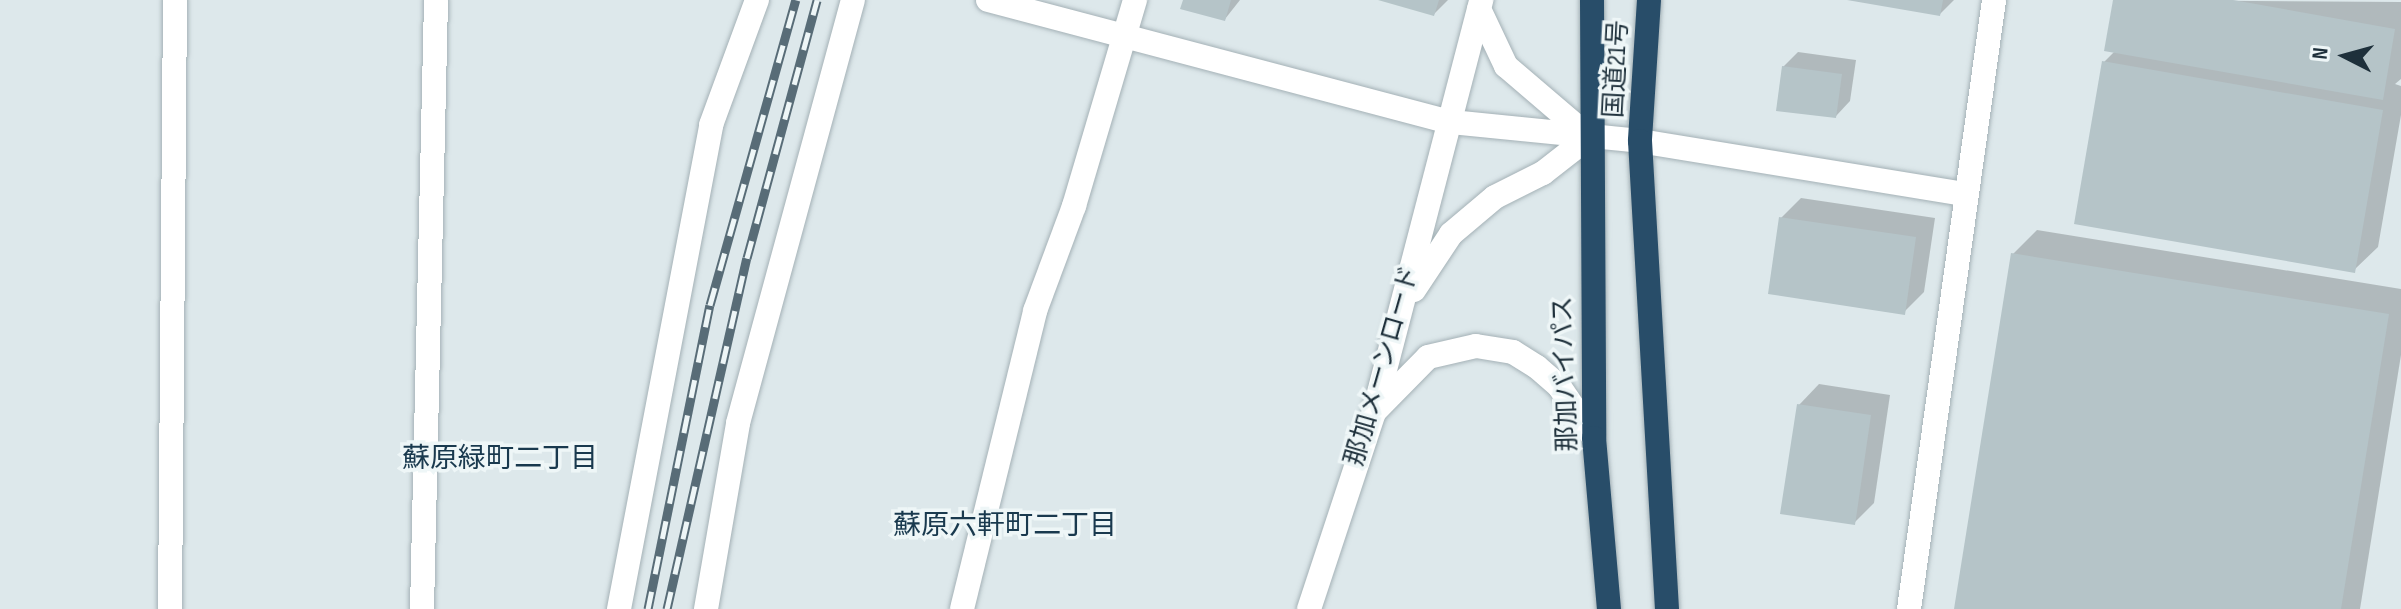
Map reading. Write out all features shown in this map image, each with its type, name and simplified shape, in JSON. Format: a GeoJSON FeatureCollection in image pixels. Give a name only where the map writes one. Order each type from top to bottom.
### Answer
{"type":"FeatureCollection","features":[{"type":"Feature","properties":{"kind":"highway","name":"国道21号"},"geometry":{"type":"LineString","coordinates":[[1589,137],[1592,0]]}},
{"type":"Feature","properties":{"kind":"highway","name":"国道21号"},"geometry":{"type":"LineString","coordinates":[[1640,141],[1649,0]]}},
{"type":"Feature","properties":{"kind":"highway","name":"那加バイパス"},"geometry":{"type":"LineString","coordinates":[[1589,137],[1594,438],[1609,609]]}},
{"type":"Feature","properties":{"kind":"highway"},"geometry":{"type":"LineString","coordinates":[[1640,141],[1667,609]]}},
{"type":"Feature","properties":{"kind":"street"},"geometry":{"type":"LineString","coordinates":[[170,609],[175,0]]}},
{"type":"Feature","properties":{"kind":"street"},"geometry":{"type":"LineString","coordinates":[[422,609],[436,0]]}},
{"type":"Feature","properties":{"kind":"street"},"geometry":{"type":"LineString","coordinates":[[619,609],[711,125],[757,0]]}},
{"type":"Feature","properties":{"kind":"street"},"geometry":{"type":"LineString","coordinates":[[706,609],[738,423],[853,0]]}},
{"type":"Feature","properties":{"kind":"street"},"geometry":{"type":"LineString","coordinates":[[988,0],[1127,34],[1451,122],[1640,141],[1964,194]]}},
{"type":"Feature","properties":{"kind":"street"},"geometry":{"type":"LineString","coordinates":[[962,609],[1035,311],[1074,206],[1135,0]]}},
{"type":"Feature","properties":{"kind":"street"},"geometry":{"type":"LineString","coordinates":[[1909,609],[1964,194],[1994,0]]}},
{"type":"Feature","properties":{"kind":"street"},"geometry":{"type":"LineString","coordinates":[[1480,4],[1506,66],[1589,137]]}},
{"type":"Feature","properties":{"kind":"street","name":"那加メーンロード"},"geometry":{"type":"LineString","coordinates":[[1309,609],[1374,412],[1480,4]]}},
{"type":"Feature","properties":{"kind":"street"},"geometry":{"type":"LineString","coordinates":[[1395,331],[1417,284],[1451,234],[1495,197],[1543,173],[1589,137]]}},
{"type":"Feature","properties":{"kind":"street"},"geometry":{"type":"LineString","coordinates":[[1374,412],[1428,357],[1476,346],[1513,352],[1537,367],[1559,386],[1594,438]]}},
{"type":"Feature","properties":{"kind":"building"},"geometry":{"type":"Polygon","coordinates":[[[1183,0],[1231,0],[1225,21],[1180,9],[1183,0]]]}},
{"type":"Feature","properties":{"kind":"building"},"geometry":{"type":"Polygon","coordinates":[[[1378,0],[1439,0],[1434,16],[1378,0]]]}},
{"type":"Feature","properties":{"kind":"building"},"geometry":{"type":"Polygon","coordinates":[[[1847,0],[1943,0],[1940,16],[1847,0]]]}},
{"type":"Feature","properties":{"kind":"building"},"geometry":{"type":"Polygon","coordinates":[[[2113,0],[2233,0],[2395,29],[2383,100],[2104,51],[2113,0]]]}},
{"type":"Feature","properties":{"kind":"building"},"geometry":{"type":"Polygon","coordinates":[[[2102,61],[2383,110],[2355,273],[2074,224],[2102,61]]]}},
{"type":"Feature","properties":{"kind":"building"},"geometry":{"type":"Polygon","coordinates":[[[1782,66],[1842,74],[1836,118],[1776,111],[1782,66]]]}},
{"type":"Feature","properties":{"kind":"building"},"geometry":{"type":"Polygon","coordinates":[[[1779,217],[1916,237],[1905,315],[1768,294],[1779,217]]]}},
{"type":"Feature","properties":{"kind":"building"},"geometry":{"type":"Polygon","coordinates":[[[2011,253],[2389,314],[2341,609],[1954,609],[2011,253]]]}},
{"type":"Feature","properties":{"kind":"building"},"geometry":{"type":"Polygon","coordinates":[[[1797,404],[1871,415],[1855,525],[1780,514],[1797,404]]]}},
{"type":"Feature","properties":{"kind":"railway"},"geometry":{"type":"LineString","coordinates":[[648,609],[710,305],[796,0]]}},
{"type":"Feature","properties":{"kind":"railway"},"geometry":{"type":"LineString","coordinates":[[667,609],[747,258],[817,0]]}},
{"type":"Feature","properties":{"kind":"district","name":"蘇原緑町二丁目"},"geometry":{"type":"Point","coordinates":[500,459]}},
{"type":"Feature","properties":{"kind":"district","name":"蘇原六軒町二丁目"},"geometry":{"type":"Point","coordinates":[1005,526]}}]}
